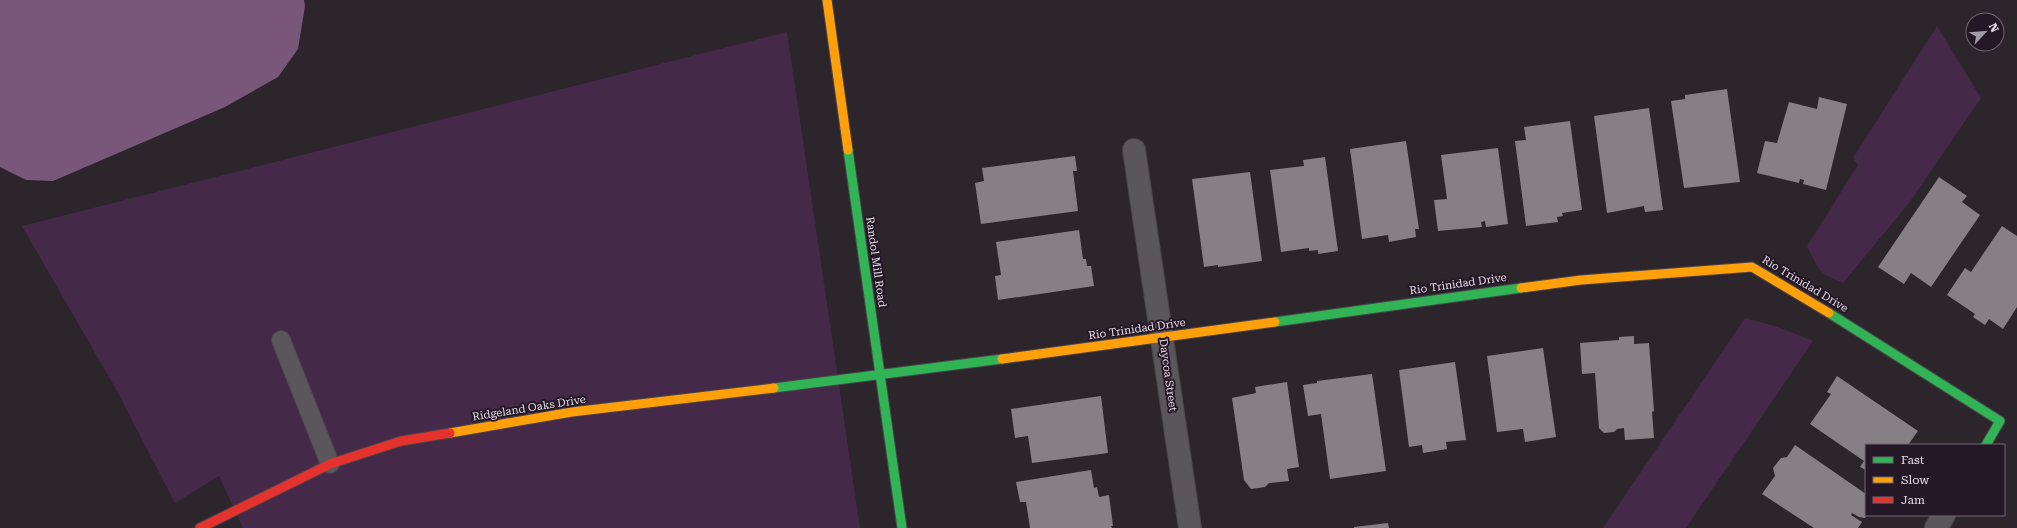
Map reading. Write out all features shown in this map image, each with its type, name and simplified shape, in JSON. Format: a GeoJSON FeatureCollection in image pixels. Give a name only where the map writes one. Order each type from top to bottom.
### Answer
{"type":"FeatureCollection","features":[{"type":"Feature","properties":{"kind":"street","name":"Randol Mill Road"},"geometry":{"type":"LineString","coordinates":[[827,0],[879,376],[902,528]]}},
{"type":"Feature","properties":{"kind":"street","name":"Daycoa Street"},"geometry":{"type":"LineString","coordinates":[[1134,150],[1163,337],[1190,528]]}},
{"type":"Feature","properties":{"kind":"street","name":"Rio Trinidad Drive"},"geometry":{"type":"LineString","coordinates":[[879,376],[1581,280],[1752,266],[1869,337],[2000,421],[1987,444]]}},
{"type":"Feature","properties":{"kind":"street","name":"Ridgeland Oaks Drive"},"geometry":{"type":"LineString","coordinates":[[200,528],[330,464],[402,441],[572,412],[879,376]]}},
{"type":"Feature","properties":{"kind":"street"},"geometry":{"type":"LineString","coordinates":[[1936,528],[1943,516]]}},
{"type":"Feature","properties":{"kind":"lane"},"geometry":{"type":"LineString","coordinates":[[281,340],[330,464]]}},
{"type":"Feature","properties":{"kind":"shaded area"},"geometry":{"type":"Polygon","coordinates":[[[0,0],[304,0],[305,6],[298,49],[278,77],[225,107],[53,181],[26,180],[0,167],[0,0]]]}},
{"type":"Feature","properties":{"kind":"shaded area"},"geometry":{"type":"Polygon","coordinates":[[[1937,26],[1981,98],[1909,203],[1843,283],[1828,276],[1820,270],[1807,246],[1858,165],[1853,158],[1937,26]]]}},
{"type":"Feature","properties":{"kind":"shaded area"},"geometry":{"type":"Polygon","coordinates":[[[787,32],[860,528],[243,528],[219,476],[175,503],[117,391],[22,226],[787,32]]]}},
{"type":"Feature","properties":{"kind":"shaded area"},"geometry":{"type":"Polygon","coordinates":[[[1745,318],[1778,327],[1813,341],[1686,528],[1603,528],[1745,318]]]}},
{"type":"Feature","properties":{"kind":"building"},"geometry":{"type":"Polygon","coordinates":[[[1727,89],[1740,182],[1684,188],[1671,101],[1685,99],[1685,95],[1727,89]]]}},
{"type":"Feature","properties":{"kind":"building"},"geometry":{"type":"Polygon","coordinates":[[[1819,97],[1847,104],[1826,190],[1803,184],[1804,180],[1800,179],[1799,183],[1757,173],[1765,141],[1777,143],[1789,102],[1817,109],[1819,97]]]}},
{"type":"Feature","properties":{"kind":"building"},"geometry":{"type":"Polygon","coordinates":[[[1649,108],[1663,210],[1645,212],[1644,206],[1607,213],[1594,116],[1649,108]]]}},
{"type":"Feature","properties":{"kind":"building"},"geometry":{"type":"Polygon","coordinates":[[[1570,121],[1582,210],[1562,213],[1563,216],[1557,217],[1558,222],[1526,226],[1515,141],[1526,140],[1524,127],[1570,121]]]}},
{"type":"Feature","properties":{"kind":"building"},"geometry":{"type":"Polygon","coordinates":[[[1406,141],[1419,229],[1415,229],[1416,237],[1389,242],[1388,235],[1362,239],[1350,149],[1406,141]]]}},
{"type":"Feature","properties":{"kind":"building"},"geometry":{"type":"Polygon","coordinates":[[[1498,148],[1508,224],[1486,227],[1485,221],[1481,222],[1482,227],[1438,231],[1434,200],[1447,199],[1441,155],[1498,148]]]}},
{"type":"Feature","properties":{"kind":"building"},"geometry":{"type":"Polygon","coordinates":[[[1075,156],[1077,171],[1073,171],[1078,211],[981,224],[975,183],[984,181],[982,168],[1075,156]]]}},
{"type":"Feature","properties":{"kind":"building"},"geometry":{"type":"Polygon","coordinates":[[[1325,157],[1338,251],[1318,254],[1318,250],[1309,251],[1309,248],[1281,252],[1270,170],[1304,166],[1303,160],[1325,157]]]}},
{"type":"Feature","properties":{"kind":"building"},"geometry":{"type":"Polygon","coordinates":[[[1250,172],[1262,261],[1218,267],[1218,265],[1204,267],[1192,179],[1250,172]]]}},
{"type":"Feature","properties":{"kind":"building"},"geometry":{"type":"Polygon","coordinates":[[[1939,177],[1967,196],[1962,202],[1980,215],[1931,287],[1911,273],[1904,284],[1878,267],[1939,177]]]}},
{"type":"Feature","properties":{"kind":"building"},"geometry":{"type":"Polygon","coordinates":[[[2002,226],[2017,236],[2017,307],[2003,329],[1989,319],[1985,325],[1973,317],[1975,314],[1947,295],[1965,268],[1971,272],[2002,226]]]}},
{"type":"Feature","properties":{"kind":"building"},"geometry":{"type":"Polygon","coordinates":[[[1079,230],[1083,259],[1086,259],[1087,266],[1091,266],[1094,286],[998,300],[995,276],[1001,275],[996,242],[1079,230]]]}},
{"type":"Feature","properties":{"kind":"building"},"geometry":{"type":"Polygon","coordinates":[[[1634,336],[1634,344],[1649,343],[1654,411],[1652,412],[1654,438],[1625,440],[1624,428],[1617,429],[1614,432],[1604,433],[1599,428],[1595,373],[1582,374],[1580,343],[1619,340],[1619,337],[1634,336]]]}},
{"type":"Feature","properties":{"kind":"building"},"geometry":{"type":"Polygon","coordinates":[[[1543,348],[1556,437],[1525,442],[1523,429],[1497,432],[1487,356],[1543,348]]]}},
{"type":"Feature","properties":{"kind":"building"},"geometry":{"type":"Polygon","coordinates":[[[1455,362],[1466,440],[1446,442],[1447,449],[1423,453],[1422,445],[1409,447],[1399,370],[1455,362]]]}},
{"type":"Feature","properties":{"kind":"building"},"geometry":{"type":"Polygon","coordinates":[[[1372,374],[1386,471],[1330,479],[1321,414],[1308,416],[1303,385],[1317,383],[1317,381],[1372,374]]]}},
{"type":"Feature","properties":{"kind":"building"},"geometry":{"type":"Polygon","coordinates":[[[1837,376],[1918,431],[1909,444],[1865,444],[1865,470],[1860,467],[1864,461],[1810,424],[1831,394],[1827,392],[1837,376]]]}},
{"type":"Feature","properties":{"kind":"building"},"geometry":{"type":"Polygon","coordinates":[[[1287,382],[1299,467],[1287,469],[1289,481],[1269,483],[1265,487],[1251,489],[1244,480],[1232,398],[1256,393],[1255,387],[1287,382]]]}},
{"type":"Feature","properties":{"kind":"building"},"geometry":{"type":"Polygon","coordinates":[[[1101,396],[1108,453],[1032,463],[1028,436],[1015,438],[1011,409],[1101,396]]]}},
{"type":"Feature","properties":{"kind":"building"},"geometry":{"type":"Polygon","coordinates":[[[1795,445],[1865,493],[1865,516],[1866,516],[1865,518],[1859,517],[1852,513],[1851,515],[1862,522],[1858,528],[1814,528],[1762,494],[1775,476],[1773,468],[1781,458],[1787,457],[1795,445]]]}},
{"type":"Feature","properties":{"kind":"building"},"geometry":{"type":"Polygon","coordinates":[[[1091,470],[1094,488],[1097,487],[1099,497],[1109,495],[1112,528],[1030,528],[1026,502],[1020,502],[1016,482],[1091,470]]]}},
{"type":"Feature","properties":{"kind":"building"},"geometry":{"type":"Polygon","coordinates":[[[1388,523],[1389,528],[1354,528],[1354,527],[1388,523]]]}},
{"type":"Feature","properties":{"kind":"traffic: fast"},"geometry":{"type":"LineString","coordinates":[[848,150],[902,528]]}},
{"type":"Feature","properties":{"kind":"traffic: fast"},"geometry":{"type":"LineString","coordinates":[[1275,322],[1521,288]]}},
{"type":"Feature","properties":{"kind":"traffic: fast"},"geometry":{"type":"LineString","coordinates":[[1829,313],[2000,421],[1987,444]]}},
{"type":"Feature","properties":{"kind":"traffic: fast"},"geometry":{"type":"LineString","coordinates":[[774,388],[1002,359]]}},
{"type":"Feature","properties":{"kind":"traffic: slow"},"geometry":{"type":"LineString","coordinates":[[827,0],[848,150]]}},
{"type":"Feature","properties":{"kind":"traffic: slow"},"geometry":{"type":"LineString","coordinates":[[1521,288],[1581,280],[1752,267],[1829,313]]}},
{"type":"Feature","properties":{"kind":"traffic: slow"},"geometry":{"type":"LineString","coordinates":[[1002,359],[1275,322]]}},
{"type":"Feature","properties":{"kind":"traffic: slow"},"geometry":{"type":"LineString","coordinates":[[450,433],[572,412],[774,388]]}},
{"type":"Feature","properties":{"kind":"traffic: jam"},"geometry":{"type":"LineString","coordinates":[[200,528],[330,464],[401,441],[450,433]]}}]}
